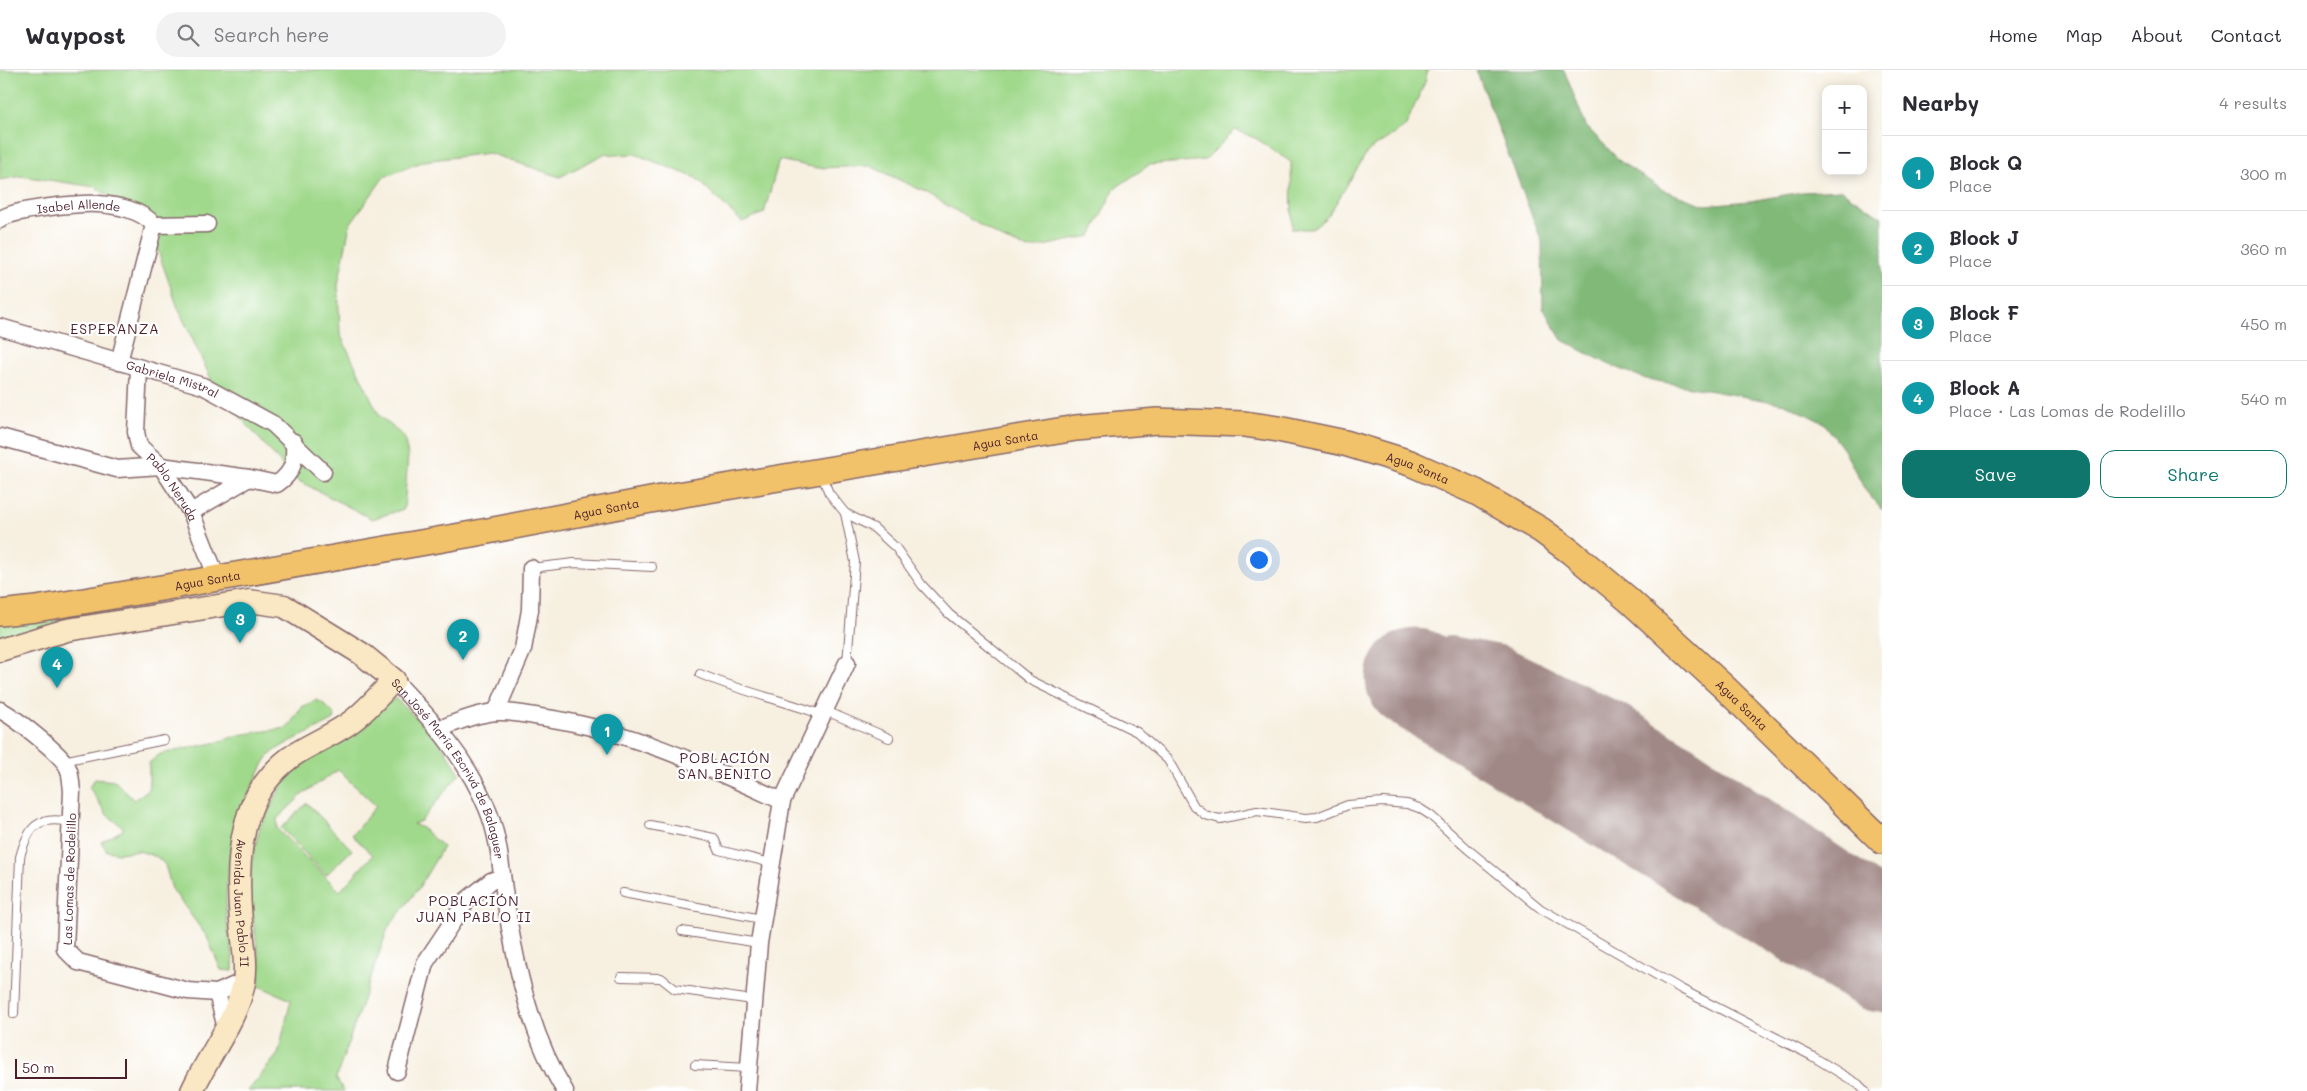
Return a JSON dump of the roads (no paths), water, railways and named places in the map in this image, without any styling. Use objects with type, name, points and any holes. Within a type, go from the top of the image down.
[{"type":"main road","name":"Agua Santa","points":[[0,613],[36,609],[217,578],[472,534],[681,494],[1057,431],[1115,423],[1158,421],[1202,421],[1278,429],[1345,443],[1386,455],[1442,476],[1476,492],[1540,530],[1622,593],[1725,688],[1882,840]]},
{"type":"street","name":"Isabel Allende","points":[[0,220],[2,217],[21,210],[96,204],[120,207],[148,218],[154,225]]},
{"type":"street","points":[[119,362],[154,225],[207,224]]},
{"type":"street","name":"Gabriela Mistral","points":[[0,327],[203,386],[273,424],[324,472]]},
{"type":"street","name":"Pablo Neruda","points":[[138,368],[136,432],[139,446],[161,466],[191,512],[217,578]]},
{"type":"street","points":[[0,437],[117,469],[161,466],[249,478],[277,484],[288,476],[294,456],[294,442]]},
{"type":"street","points":[[191,512],[249,478]]},
{"type":"street","points":[[496,712],[523,649],[530,610],[531,568]]},
{"type":"street","name":"San José María Escrivá de Balaguer","points":[[0,650],[67,630],[249,601],[284,606],[362,654],[394,680],[440,729],[466,768],[487,809],[497,842],[511,933],[525,993],[540,1041],[565,1091]]},
{"type":"street","points":[[747,1091],[759,943],[782,801],[847,663]]},
{"type":"street","name":"Avenida Juan Pablo II","points":[[192,1091],[204,1064],[239,1003],[246,959],[238,890],[239,864],[250,812],[261,788],[278,765],[298,750],[349,724],[394,680]]},
{"type":"street","name":"Las Lomas de Rodelillo","points":[[0,710],[10,714],[68,767],[72,791],[65,949],[78,962],[188,991],[217,993],[244,981]]},
{"type":"street","points":[[440,729],[474,717],[496,712],[519,713],[565,721],[631,738],[682,755],[782,801]]},
{"type":"street","points":[[397,1071],[425,963],[467,900],[491,881],[502,877]]},
{"type":"street","points":[[217,993],[226,1028]]},
{"type":"lane","points":[[820,472],[829,493],[845,513],[874,528],[896,548],[922,584],[949,614],[1030,680],[1136,732],[1168,760],[1194,806],[1205,815],[1220,819],[1257,811],[1306,818],[1317,817],[1348,805],[1383,802],[1407,804],[1420,808],[1541,909],[1680,989],[1812,1056],[1858,1084],[1865,1091]]},
{"type":"lane","points":[[845,513],[855,562],[847,663]]},
{"type":"lane","points":[[531,568],[574,563],[652,567]]},
{"type":"lane","points":[[700,674],[732,688],[824,713],[888,738]]},
{"type":"lane","points":[[62,761],[164,740]]},
{"type":"lane","points":[[14,1014],[20,857],[26,837],[38,824],[53,818],[71,822]]},
{"type":"lane","points":[[650,825],[714,838],[719,850],[771,863]]},
{"type":"lane","points":[[623,893],[762,919]]},
{"type":"lane","points":[[682,931],[759,943]]},
{"type":"lane","points":[[621,977],[661,978],[675,989],[753,1000]]},
{"type":"lane","points":[[695,1065],[748,1068]]},
{"type":"place","name":"Block F","points":[[240,643]]},
{"type":"place","name":"Block J","points":[[463,660]]},
{"type":"place","name":"Block A","points":[[57,688]]},
{"type":"place","name":"Block Q","points":[[607,755]]},
{"type":"district","name":"ESPERANZA","points":[[115,328]]},
{"type":"district","name":"POBLACIÓN SAN BENITO","points":[[725,766]]},
{"type":"district","name":"POBLACIÓN JUAN PABLO II","points":[[474,908]]}]
